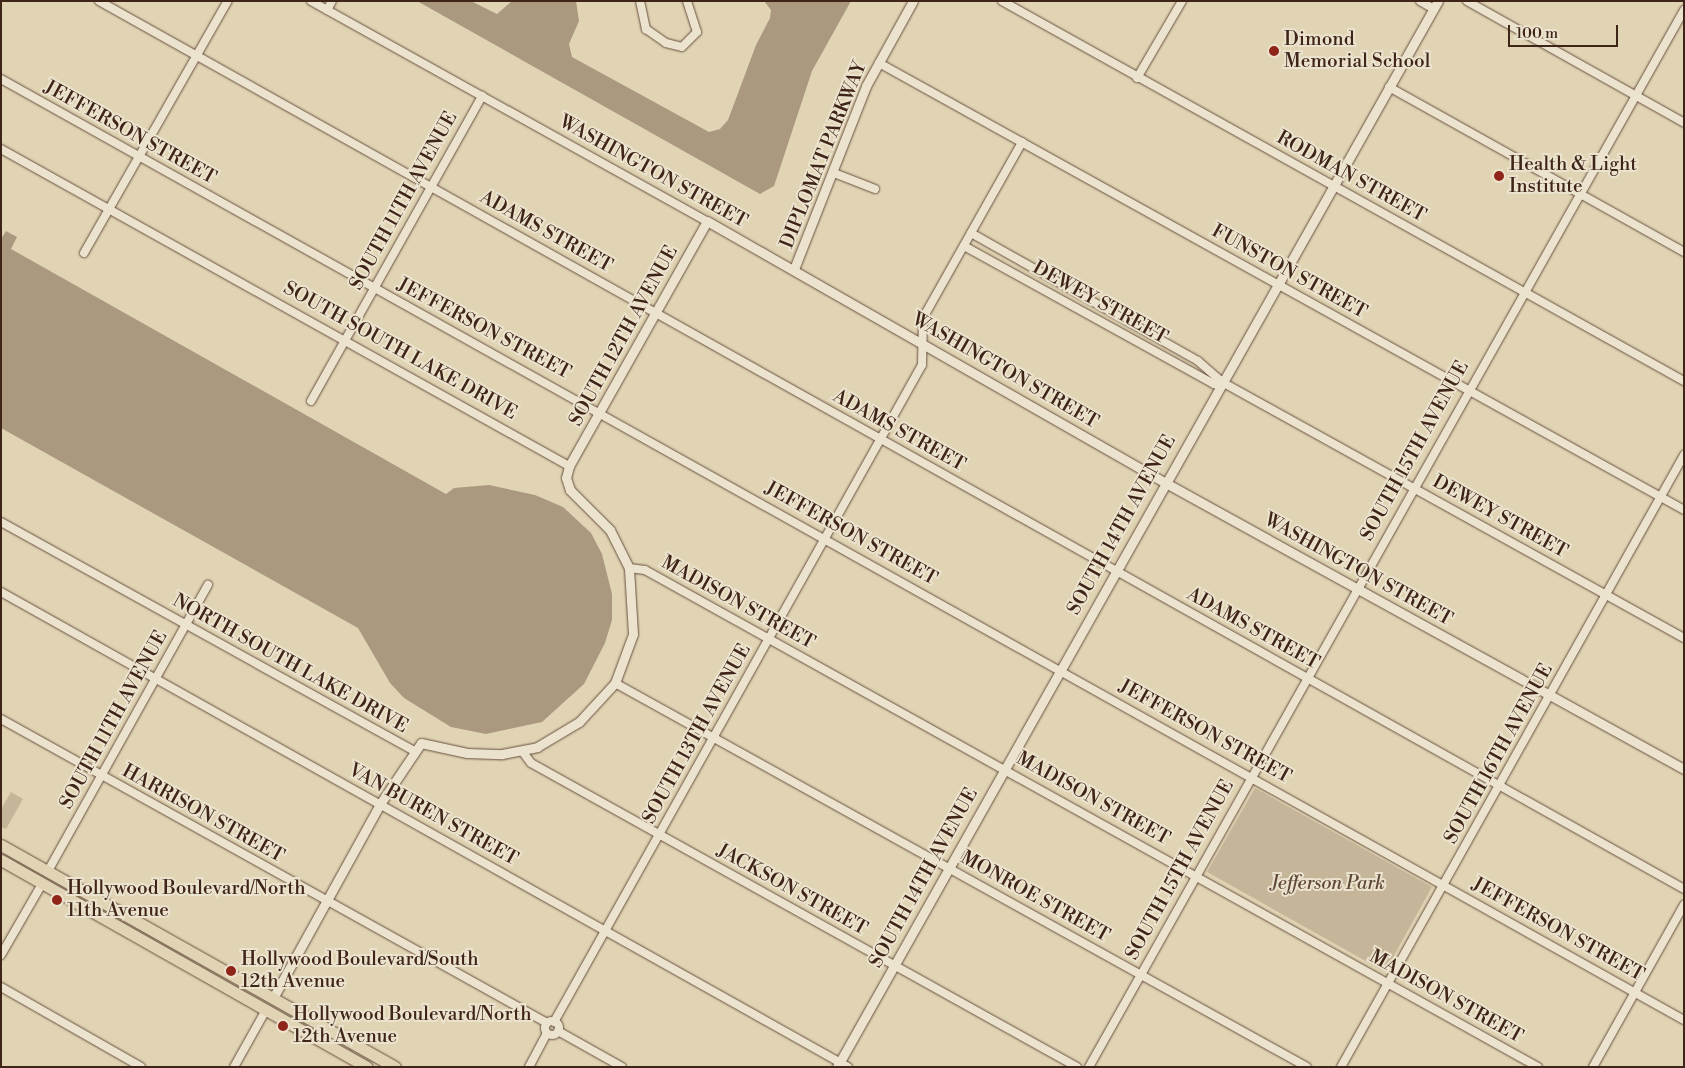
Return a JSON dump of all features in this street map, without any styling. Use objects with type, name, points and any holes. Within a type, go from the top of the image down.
[{"type":"main road","points":[[1,845],[395,1067]]},
{"type":"main road","points":[[1,860],[367,1067]]},
{"type":"main road","points":[[16,868],[48,871]]},
{"type":"main road","points":[[42,884],[87,893]]},
{"type":"street","name":"ADAMS STREET","points":[[99,1],[1684,889]]},
{"type":"street","points":[[84,253],[228,1]]},
{"type":"street","points":[[327,10],[332,1]]},
{"type":"street","points":[[640,1],[646,29],[666,43],[682,47],[696,32],[687,1]]},
{"type":"street","name":"DIPLOMAT PARKWAY","points":[[794,269],[834,173],[855,110],[913,1]]},
{"type":"street","name":"RODMAN STREET","points":[[1002,1],[1684,382]]},
{"type":"street","points":[[1137,78],[1182,1]]},
{"type":"street","points":[[1420,1],[1436,5]]},
{"type":"street","points":[[1467,1],[1684,122]]},
{"type":"street","name":"WASHINGTON STREET","points":[[317,3],[922,341],[1164,482],[1684,769]]},
{"type":"street","name":"SOUTH 14TH AVENUE","points":[[842,1065],[948,866],[1114,570],[1436,5]]},
{"type":"street","name":"SOUTH 15TH AVENUE","points":[[1089,1067],[1467,390],[1684,10]]},
{"type":"street","name":"FUNSTON STREET","points":[[879,62],[1684,510]]},
{"type":"street","name":"JEFFERSON STREET","points":[[1,79],[374,288],[601,411],[1684,1020]]},
{"type":"street","points":[[1389,87],[1684,252]]},
{"type":"street","name":"SOUTH 11TH AVENUE","points":[[311,401],[482,96]]},
{"type":"street","name":"SOUTH 13TH AVENUE","points":[[551,1023],[606,930],[922,365],[922,318],[1022,142]]},
{"type":"street","name":"SOUTH SOUTH LAKE DRIVE","points":[[1,149],[108,210],[346,338],[569,466]]},
{"type":"street","points":[[834,173],[875,189]]},
{"type":"street","name":"SOUTH 12TH AVENUE","points":[[569,466],[707,221]]},
{"type":"street","name":"DEWEY STREET","points":[[971,233],[1198,362],[1222,382],[1684,638]]},
{"type":"street","name":"DEWEY STREET","points":[[964,246],[1214,384],[1222,382]]},
{"type":"street","name":"SOUTH 16TH AVENUE","points":[[1341,1067],[1500,787],[1684,455]]},
{"type":"street","points":[[569,466],[566,478],[570,490],[610,530],[629,568],[633,634],[615,683]]},
{"type":"street","name":"NORTH SOUTH LAKE DRIVE","points":[[1,522],[413,750],[420,743],[467,753],[522,751],[564,734],[615,683]]},
{"type":"street","name":"MADISON STREET","points":[[629,568],[645,570],[1004,768],[1538,1067]]},
{"type":"street","name":"SOUTH 11TH AVENUE","points":[[48,871],[208,585]]},
{"type":"street","name":"VAN BUREN STREET","points":[[1,592],[606,930],[842,1065]]},
{"type":"street","name":"MONROE STREET","points":[[615,683],[948,866],[1307,1067]]},
{"type":"street","name":"HARRISON STREET","points":[[1,719],[326,901],[551,1023]]},
{"type":"street","points":[[273,998],[380,804],[413,750]]},
{"type":"street","name":"JACKSON STREET","points":[[522,751],[531,763],[1077,1067]]},
{"type":"street","points":[[1,955],[42,884]]},
{"type":"street","points":[[1593,1067],[1684,905]]},
{"type":"street","points":[[1,987],[142,1067]]},
{"type":"street","points":[[234,1067],[266,1010]]},
{"type":"street","points":[[529,1067],[551,1023],[558,1030],[622,1067]]},
{"type":"street","points":[[547,1033],[553,1035],[558,1030]]},
{"type":"green space","name":"Jefferson Park","points":[[1255,788],[1432,887],[1385,972],[1207,872]]},
{"type":"green space","points":[[11,792],[23,799],[6,829],[1,827],[1,809]]},
{"type":"shaded area","points":[[417,1],[471,1],[497,14],[512,1],[576,1],[579,21],[569,44],[572,57],[709,132],[720,129],[728,120],[756,45],[770,18],[771,10],[764,1],[851,1],[812,71],[774,186],[760,194]]},
{"type":"shaded area","points":[[6,231],[17,237],[11,249],[446,494],[454,488],[489,485],[535,495],[563,507],[591,533],[602,554],[612,594],[612,620],[605,643],[584,684],[542,722],[486,734],[451,727],[404,698],[390,683],[358,628],[1,428],[1,239]]},
{"type":"place","name":"Dimond Memorial School","points":[[1274,51]]},
{"type":"place","name":"Health & Light Institute","points":[[1499,176]]},
{"type":"place","name":"Hollywood Boulevard/North 11th Avenue","points":[[57,900]]},
{"type":"place","name":"Hollywood Boulevard/South 12th Avenue","points":[[231,971]]},
{"type":"place","name":"Hollywood Boulevard/North 12th Avenue","points":[[283,1026]]}]
